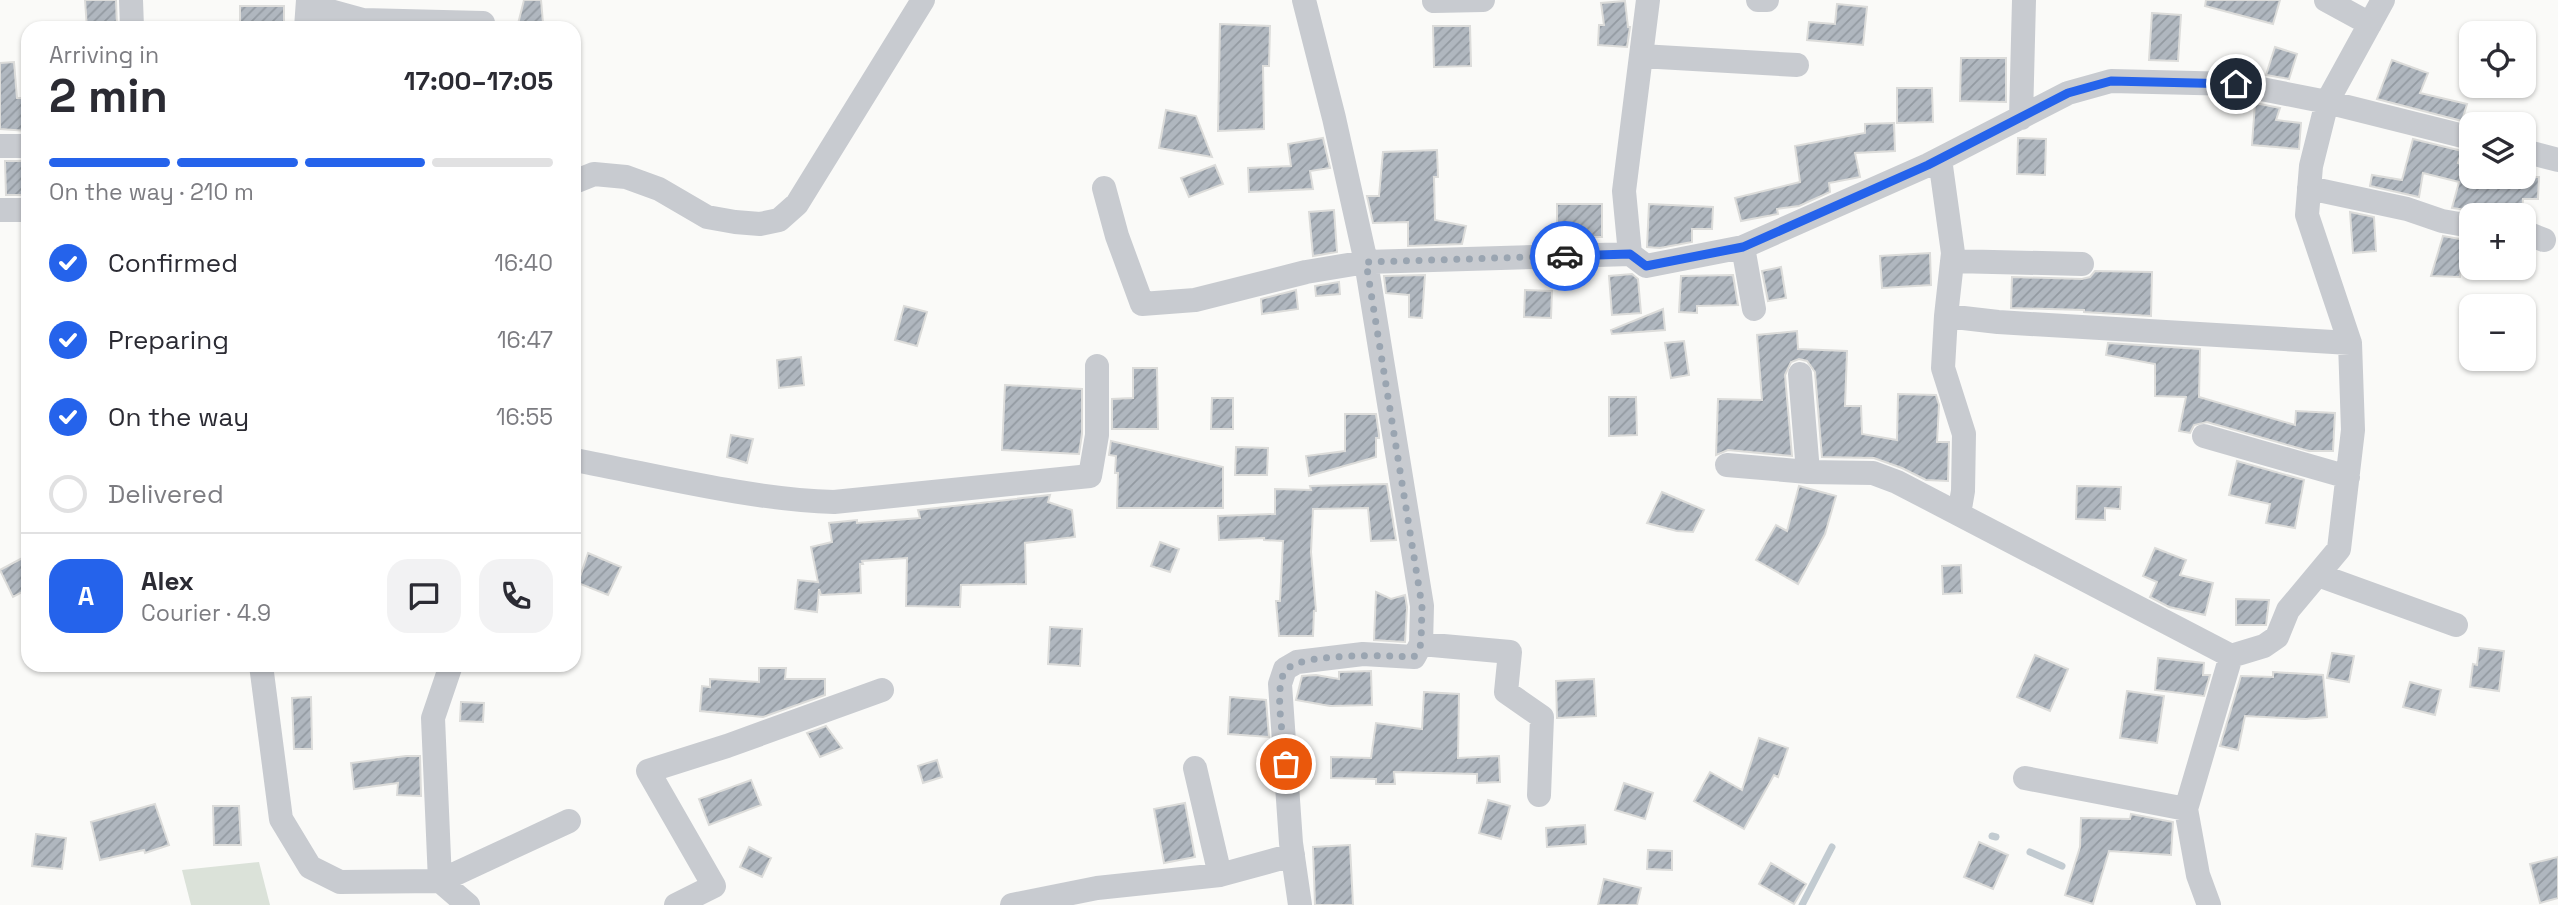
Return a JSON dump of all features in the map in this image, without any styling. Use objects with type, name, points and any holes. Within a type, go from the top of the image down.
[{"type":"street","points":[[131,0],[132,21]]},
{"type":"street","points":[[581,179],[594,174],[626,177],[659,189],[707,217],[760,224],[779,220],[797,204],[923,0]]},
{"type":"street","points":[[1300,905],[1293,855],[1280,684],[1285,669],[1297,662],[1363,654],[1414,657],[1421,644],[1422,606],[1366,262],[1304,0]]},
{"type":"street","points":[[1434,1],[1483,0]]},
{"type":"street","points":[[1630,254],[1624,191],[1648,0]]},
{"type":"street","points":[[1758,0],[1768,0]]},
{"type":"street","points":[[2021,118],[2024,0]]},
{"type":"street","points":[[2326,0],[2370,24]]},
{"type":"street","points":[[1727,465],[1808,472],[1873,473],[1897,482],[2231,656],[2264,646],[2277,637],[2288,610],[2339,549],[2353,430],[2350,343],[2307,215],[2309,188],[2311,166],[2327,102],[2383,0]]},
{"type":"street","points":[[307,11],[363,20],[403,21]]},
{"type":"street","points":[[1641,56],[1797,65]]},
{"type":"street","points":[[1104,188],[1117,236],[1143,304],[1195,300],[1306,272],[1366,262],[1630,254],[1646,266],[1743,247],[1940,159],[2068,93],[2111,81],[2236,84],[2327,102],[2459,135]]},
{"type":"street","points":[[0,146],[21,146]]},
{"type":"street","points":[[2536,154],[2558,160]]},
{"type":"street","points":[[1940,159],[1952,261],[1943,368],[1964,434],[1964,491],[1959,514]]},
{"type":"street","points":[[2309,188],[2407,209],[2459,224]]},
{"type":"street","points":[[0,210],[21,210]]},
{"type":"street","points":[[1743,247],[1754,309]]},
{"type":"street","points":[[1952,261],[2082,264]]},
{"type":"street","points":[[1946,316],[1998,322],[2350,343]]},
{"type":"street","points":[[581,461],[758,495],[834,502],[1090,476],[1097,435],[1097,366]]},
{"type":"street","points":[[1800,374],[1808,472]]},
{"type":"street","points":[[2204,436],[2348,477]]},
{"type":"street","points":[[2318,575],[2456,625]]},
{"type":"street","points":[[1421,644],[1510,652],[1506,692],[1542,717],[1539,795]]},
{"type":"street","points":[[2209,905],[2198,875],[2186,809],[2231,656]]},
{"type":"street","points":[[449,672],[433,719],[440,881],[468,905]]},
{"type":"street","points":[[263,676],[281,819],[310,867],[340,882],[370,894],[440,881],[569,821]]},
{"type":"street","points":[[676,905],[714,886],[648,771],[727,746],[882,690]]},
{"type":"street","points":[[1195,768],[1220,875]]},
{"type":"street","points":[[2025,778],[2186,809]]},
{"type":"street","points":[[1012,905],[1097,888],[1220,875],[1293,855]]},
{"type":"shaded area","points":[[259,862],[270,905],[191,905],[182,870]]},
{"type":"building","points":[[85,0],[116,0],[117,21],[86,21]]},
{"type":"building","points":[[524,0],[541,0],[543,21],[519,21]]},
{"type":"building","points":[[2206,0],[2280,0],[2273,24],[2205,6]]},
{"type":"building","points":[[1625,1],[1630,27],[1627,47],[1598,45],[1599,25],[1604,25],[1601,3]]},
{"type":"building","points":[[1837,4],[1867,7],[1863,45],[1807,40],[1809,22],[1835,24]]},
{"type":"building","points":[[240,6],[284,6],[284,21],[240,21]]},
{"type":"building","points":[[2152,13],[2181,15],[2178,61],[2149,60]]},
{"type":"building","points":[[1220,24],[1270,26],[1269,66],[1263,66],[1264,129],[1218,131]]},
{"type":"building","points":[[1433,26],[1470,26],[1471,66],[1434,67]]},
{"type":"building","points":[[2275,47],[2297,54],[2289,79],[2266,75]]},
{"type":"building","points":[[1961,58],[2006,58],[2006,102],[1960,101]]},
{"type":"building","points":[[2392,60],[2428,73],[2420,93],[2467,104],[2465,112],[2459,112],[2459,120],[2377,99]]},
{"type":"building","points":[[14,62],[17,98],[21,98],[21,131],[0,129],[0,63]]},
{"type":"building","points":[[1897,88],[1932,88],[1933,122],[1897,123]]},
{"type":"building","points":[[2255,103],[2280,108],[2276,120],[2301,123],[2299,149],[2252,145]]},
{"type":"building","points":[[1166,110],[1196,116],[1212,157],[1159,148]]},
{"type":"building","points":[[1894,123],[1895,151],[1855,153],[1860,177],[1829,183],[1830,192],[1799,206],[1777,209],[1778,214],[1741,221],[1735,198],[1800,182],[1795,146],[1865,133],[1865,124]]},
{"type":"building","points":[[1323,138],[1330,168],[1310,171],[1313,189],[1249,192],[1248,168],[1291,166],[1288,144]]},
{"type":"building","points":[[2018,138],[2046,139],[2045,175],[2017,174]]},
{"type":"building","points":[[2413,139],[2459,150],[2459,182],[2423,173],[2419,197],[2370,186],[2372,175],[2402,180]]},
{"type":"building","points":[[1437,150],[1438,177],[1434,177],[1435,220],[1466,226],[1462,244],[1408,246],[1408,222],[1373,223],[1367,196],[1379,196],[1383,152]]},
{"type":"building","points":[[5,161],[21,161],[21,195],[6,195]]},
{"type":"building","points":[[1215,165],[1223,184],[1189,197],[1181,178]]},
{"type":"building","points":[[2536,177],[2539,177],[2538,199],[2523,199],[2523,203],[2459,203],[2459,209],[2452,208],[2459,182],[2459,189],[2536,189]]},
{"type":"building","points":[[1557,204],[1602,204],[1602,237],[1557,237]]},
{"type":"building","points":[[1649,204],[1713,207],[1712,229],[1692,229],[1692,242],[1660,248],[1647,247]]},
{"type":"building","points":[[1334,210],[1337,252],[1313,256],[1309,212]]},
{"type":"building","points":[[2350,212],[2374,217],[2376,251],[2353,253]]},
{"type":"building","points":[[2443,236],[2459,239],[2459,277],[2431,276]]},
{"type":"building","points":[[1930,253],[1931,285],[1882,288],[1880,256]]},
{"type":"building","points":[[1781,267],[1786,298],[1768,301],[1762,271]]},
{"type":"building","points":[[2095,271],[2152,272],[2151,316],[2084,310],[2011,308],[2012,277],[2082,279],[2090,277]]},
{"type":"building","points":[[1632,274],[1638,279],[1641,313],[1612,315],[1609,276]]},
{"type":"building","points":[[1425,275],[1422,318],[1409,317],[1409,295],[1386,293],[1384,276]]},
{"type":"building","points":[[1733,275],[1738,305],[1697,306],[1697,313],[1679,312],[1681,276]]},
{"type":"building","points":[[1339,282],[1340,294],[1316,296],[1315,286]]},
{"type":"building","points":[[1296,290],[1298,309],[1262,314],[1261,299]]},
{"type":"building","points":[[1525,290],[1552,291],[1551,318],[1524,317]]},
{"type":"building","points":[[904,306],[927,312],[917,346],[895,340]]},
{"type":"building","points":[[1663,309],[1665,330],[1612,334],[1611,330]]},
{"type":"building","points":[[1797,331],[1798,349],[1847,351],[1845,406],[1861,406],[1862,434],[1897,440],[1898,394],[1936,395],[1939,405],[1937,442],[1949,442],[1948,481],[1926,480],[1874,458],[1822,457],[1815,372],[1807,361],[1799,359],[1791,362],[1785,375],[1792,456],[1728,450],[1716,455],[1718,399],[1762,400],[1757,335]]},
{"type":"building","points":[[1684,341],[1689,375],[1671,378],[1665,343]]},
{"type":"building","points":[[2108,343],[2200,349],[2199,397],[2295,425],[2296,411],[2335,413],[2333,451],[2309,451],[2207,422],[2194,425],[2190,433],[2179,431],[2186,397],[2155,396],[2155,364],[2106,355]]},
{"type":"building","points":[[801,357],[804,385],[779,388],[777,360]]},
{"type":"building","points":[[1133,368],[1157,368],[1158,429],[1112,429],[1112,399],[1133,398]]},
{"type":"building","points":[[1005,385],[1082,389],[1079,454],[1002,450]]},
{"type":"building","points":[[1609,397],[1636,397],[1637,435],[1609,436]]},
{"type":"building","points":[[1212,398],[1233,398],[1233,429],[1211,429]]},
{"type":"building","points":[[1345,414],[1376,414],[1379,438],[1376,438],[1376,457],[1309,476],[1306,456],[1345,451]]},
{"type":"building","points":[[731,435],[753,439],[747,463],[727,457]]},
{"type":"building","points":[[1111,441],[1223,467],[1223,508],[1117,508],[1118,473],[1115,473],[1116,456],[1109,455]]},
{"type":"building","points":[[1236,447],[1268,448],[1267,475],[1235,475]]},
{"type":"building","points":[[2237,461],[2304,480],[2295,528],[2266,523],[2270,504],[2229,495]]},
{"type":"building","points":[[1387,484],[1396,540],[1371,541],[1368,508],[1313,509],[1311,552],[1316,611],[1313,636],[1279,636],[1276,601],[1280,601],[1283,541],[1264,538],[1219,540],[1218,516],[1275,514],[1275,489],[1311,490],[1310,486]]},
{"type":"building","points":[[1799,486],[1836,496],[1825,534],[1798,584],[1756,560],[1776,525],[1787,531]]},
{"type":"building","points":[[2077,486],[2121,487],[2120,509],[2105,508],[2105,520],[2076,519]]},
{"type":"building","points":[[1662,492],[1704,510],[1693,532],[1647,523]]},
{"type":"building","points":[[1050,495],[1048,502],[1072,510],[1075,537],[1025,543],[1026,584],[961,585],[960,607],[906,606],[907,558],[862,561],[861,593],[821,595],[819,589],[817,612],[795,609],[798,580],[818,582],[811,547],[832,542],[829,523],[920,518],[918,510]]},
{"type":"building","points":[[1160,542],[1179,549],[1170,572],[1151,566]]},
{"type":"building","points":[[2155,548],[2186,560],[2180,575],[2213,583],[2205,615],[2169,607],[2150,597],[2157,582],[2143,576]]},
{"type":"building","points":[[588,553],[621,567],[608,595],[581,584],[581,574]]},
{"type":"building","points":[[21,559],[21,593],[13,597],[0,570]]},
{"type":"building","points":[[1961,565],[1962,593],[1943,594],[1942,566]]},
{"type":"building","points":[[1376,592],[1391,599],[1405,595],[1405,642],[1374,640]]},
{"type":"building","points":[[2236,599],[2269,600],[2266,625],[2236,625]]},
{"type":"building","points":[[1050,627],[1082,629],[1080,666],[1048,664]]},
{"type":"building","points":[[2479,648],[2504,651],[2499,691],[2470,687],[2473,664],[2477,665]]},
{"type":"building","points":[[2332,653],[2354,656],[2349,682],[2327,678]]},
{"type":"building","points":[[2035,655],[2068,669],[2050,711],[2017,697]]},
{"type":"building","points":[[2158,658],[2204,663],[2203,675],[2210,675],[2204,696],[2155,690]]},
{"type":"building","points":[[759,668],[786,668],[785,679],[825,679],[825,695],[763,717],[700,711],[702,686],[710,687],[710,679],[759,682]]},
{"type":"building","points":[[1371,671],[1372,705],[1330,706],[1296,700],[1302,676],[1316,675],[1339,679],[1339,672]]},
{"type":"building","points":[[2273,672],[2323,675],[2327,717],[2305,719],[2245,716],[2238,750],[2220,746],[2241,676],[2273,677]]},
{"type":"building","points":[[1594,679],[1596,716],[1557,718],[1556,681]]},
{"type":"building","points":[[2410,682],[2441,690],[2435,715],[2403,707]]},
{"type":"building","points":[[2127,691],[2164,696],[2157,743],[2120,738]]},
{"type":"building","points":[[1424,692],[1459,694],[1458,758],[1499,756],[1500,782],[1477,783],[1477,774],[1394,772],[1395,784],[1376,784],[1376,779],[1331,778],[1331,757],[1371,758],[1376,723],[1422,729]]},
{"type":"building","points":[[311,697],[312,749],[294,749],[292,698]]},
{"type":"building","points":[[1230,697],[1266,700],[1269,737],[1228,734]]},
{"type":"building","points":[[461,702],[484,703],[483,722],[460,721]]},
{"type":"building","points":[[826,726],[842,748],[820,757],[807,733]]},
{"type":"building","points":[[1759,738],[1788,748],[1778,777],[1774,775],[1744,829],[1694,801],[1710,772],[1742,790]]},
{"type":"building","points":[[420,756],[421,796],[397,795],[398,783],[354,789],[351,763]]},
{"type":"building","points":[[937,760],[942,777],[923,783],[918,766]]},
{"type":"building","points":[[751,780],[761,805],[709,825],[699,799]]},
{"type":"building","points":[[1624,783],[1653,793],[1645,819],[1615,810]]},
{"type":"building","points":[[1488,800],[1510,806],[1501,839],[1479,833]]},
{"type":"building","points":[[1185,803],[1195,857],[1164,863],[1154,809]]},
{"type":"building","points":[[155,804],[169,845],[145,853],[144,850],[100,860],[91,822]]},
{"type":"building","points":[[213,806],[239,806],[241,845],[214,845]]},
{"type":"building","points":[[2131,814],[2173,822],[2171,855],[2109,851],[2093,904],[2065,895],[2080,847],[2081,818],[2130,819]]},
{"type":"building","points":[[1585,825],[1586,844],[1547,847],[1546,828]]},
{"type":"building","points":[[36,834],[66,838],[62,869],[32,866]]},
{"type":"building","points":[[1979,842],[2008,855],[1993,889],[1964,877]]},
{"type":"building","points":[[1350,845],[1353,905],[1315,905],[1313,847]]},
{"type":"building","points":[[749,847],[771,858],[762,877],[740,867]]},
{"type":"building","points":[[1648,850],[1672,851],[1672,870],[1647,869]]},
{"type":"building","points":[[2558,857],[2558,898],[2540,903],[2530,864]]},
{"type":"building","points":[[1771,863],[1806,884],[1794,904],[1759,884]]},
{"type":"building","points":[[1604,879],[1641,888],[1637,905],[1598,905]]},
{"type":"waterway","points":[[1992,836],[1996,837]]},
{"type":"waterway","points":[[1802,905],[1832,847]]},
{"type":"waterway","points":[[2030,852],[2062,866]]},
{"type":"way so far","points":[[1286,764],[1280,684],[1285,669],[1297,662],[1363,654],[1414,657],[1421,644],[1422,606],[1366,262],[1565,256]]},
{"type":"route","points":[[1565,256],[1630,254],[1646,266],[1743,247],[1928,165],[2068,93],[2111,81],[2236,84]]}]
